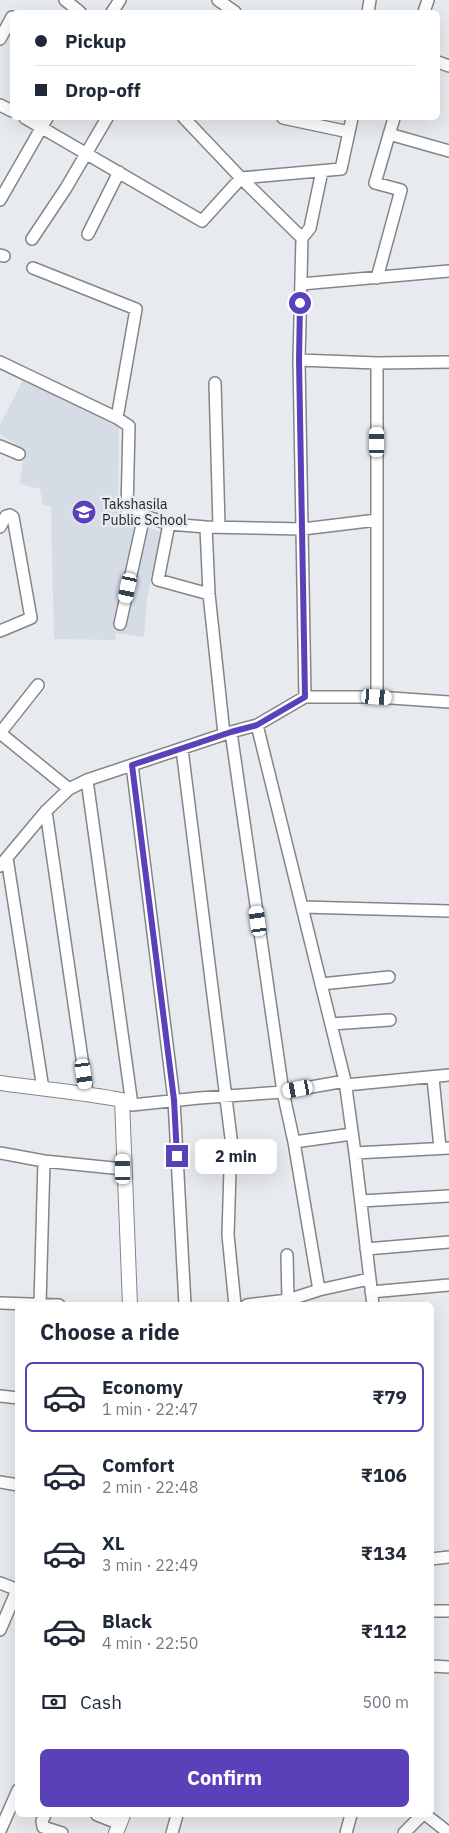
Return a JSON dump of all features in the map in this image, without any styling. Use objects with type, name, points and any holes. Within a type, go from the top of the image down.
[{"type":"street","points":[[65,0],[78,10]]},
{"type":"street","points":[[218,0],[232,10]]},
{"type":"street","points":[[0,39],[10,21]]},
{"type":"street","points":[[32,239],[66,188],[107,120]]},
{"type":"street","points":[[186,120],[302,238]]},
{"type":"street","points":[[292,120],[349,132]]},
{"type":"street","points":[[0,200],[44,122],[86,152],[202,221],[241,178],[341,169],[352,120]]},
{"type":"street","points":[[377,278],[401,190],[375,183],[393,120]]},
{"type":"street","points":[[389,134],[449,151]]},
{"type":"street","points":[[305,697],[299,360],[302,238],[310,228],[322,171]]},
{"type":"street","points":[[88,234],[119,172]]},
{"type":"street","points":[[33,268],[136,309],[117,418]]},
{"type":"street","points":[[301,284],[449,271]]},
{"type":"street","points":[[299,360],[377,363],[449,362]]},
{"type":"street","points":[[0,362],[117,418],[129,426],[128,510],[169,524],[206,527],[303,529],[377,520]]},
{"type":"street","points":[[377,363],[377,697]]},
{"type":"street","points":[[215,383],[219,526]]},
{"type":"street","points":[[0,446],[19,454]]},
{"type":"street","points":[[0,527],[6,516],[10,515],[12,517],[31,618],[0,631]]},
{"type":"street","points":[[120,624],[144,516]]},
{"type":"street","points":[[169,524],[158,580],[210,594]]},
{"type":"street","points":[[206,527],[210,594],[227,733],[283,1092],[294,1142],[319,1290]]},
{"type":"street","points":[[38,685],[0,733],[69,789]]},
{"type":"street","points":[[43,1089],[3,862],[46,811],[69,789],[87,780],[227,733],[257,725],[305,697],[377,697],[449,702]]},
{"type":"street","points":[[257,725],[345,1083],[373,1302]]},
{"type":"street","points":[[182,749],[231,1138],[228,1235],[235,1302]]},
{"type":"street","points":[[132,765],[174,1100],[185,1302]]},
{"type":"street","points":[[87,780],[127,1102],[123,1169],[130,1302]]},
{"type":"street","points":[[46,811],[87,1093]]},
{"type":"street","points":[[302,907],[449,911]]},
{"type":"street","points":[[321,984],[389,977]]},
{"type":"street","points":[[331,1024],[390,1020]]},
{"type":"street","points":[[0,1083],[87,1093],[127,1102],[283,1092],[345,1083],[433,1078],[449,1075]]},
{"type":"street","points":[[355,1153],[444,1148],[433,1078]]},
{"type":"street","points":[[294,1142],[352,1134]]},
{"type":"street","points":[[0,1153],[44,1161],[123,1169]]},
{"type":"street","points":[[40,1302],[44,1161]]},
{"type":"street","points":[[360,1201],[449,1196]]},
{"type":"street","points":[[366,1249],[449,1242]]},
{"type":"street","points":[[287,1255],[288,1300]]},
{"type":"street","points":[[272,1302],[288,1300],[319,1290],[369,1279]]},
{"type":"street","points":[[371,1292],[449,1285]]},
{"type":"street","points":[[0,1303],[15,1303]]},
{"type":"street","points":[[0,1396],[15,1398]]},
{"type":"street","points":[[0,1482],[15,1484]]},
{"type":"street","points":[[434,1559],[449,1557]]},
{"type":"street","points":[[0,1583],[15,1588]]},
{"type":"street","points":[[0,1630],[15,1594]]},
{"type":"street","points":[[434,1611],[449,1611]]},
{"type":"street","points":[[434,1666],[449,1667]]},
{"type":"street","points":[[0,1831],[15,1797]]},
{"type":"street","points":[[44,1817],[42,1822],[43,1827],[62,1833]]},
{"type":"street","points":[[107,1817],[121,1820]]},
{"type":"street","points":[[172,1833],[176,1817]]},
{"type":"street","points":[[346,1833],[350,1817]]},
{"type":"street","points":[[404,1833],[422,1817]]},
{"type":"street","points":[[427,1817],[449,1833]]},
{"type":"street","points":[[38,1833],[45,1833]]},
{"type":"shaded area","name":"Takshasila Public School","points":[[24,378],[119,427],[118,517],[161,532],[147,599],[144,637],[116,633],[115,640],[54,639],[51,507],[43,505],[40,489],[20,484],[24,450],[0,434],[0,425]]},
{"type":"place","name":"Takshasila Public School","points":[[84,512]]},
{"type":"route","points":[[177,1156],[174,1100],[132,765],[257,725],[305,697],[299,360],[300,303]]}]
